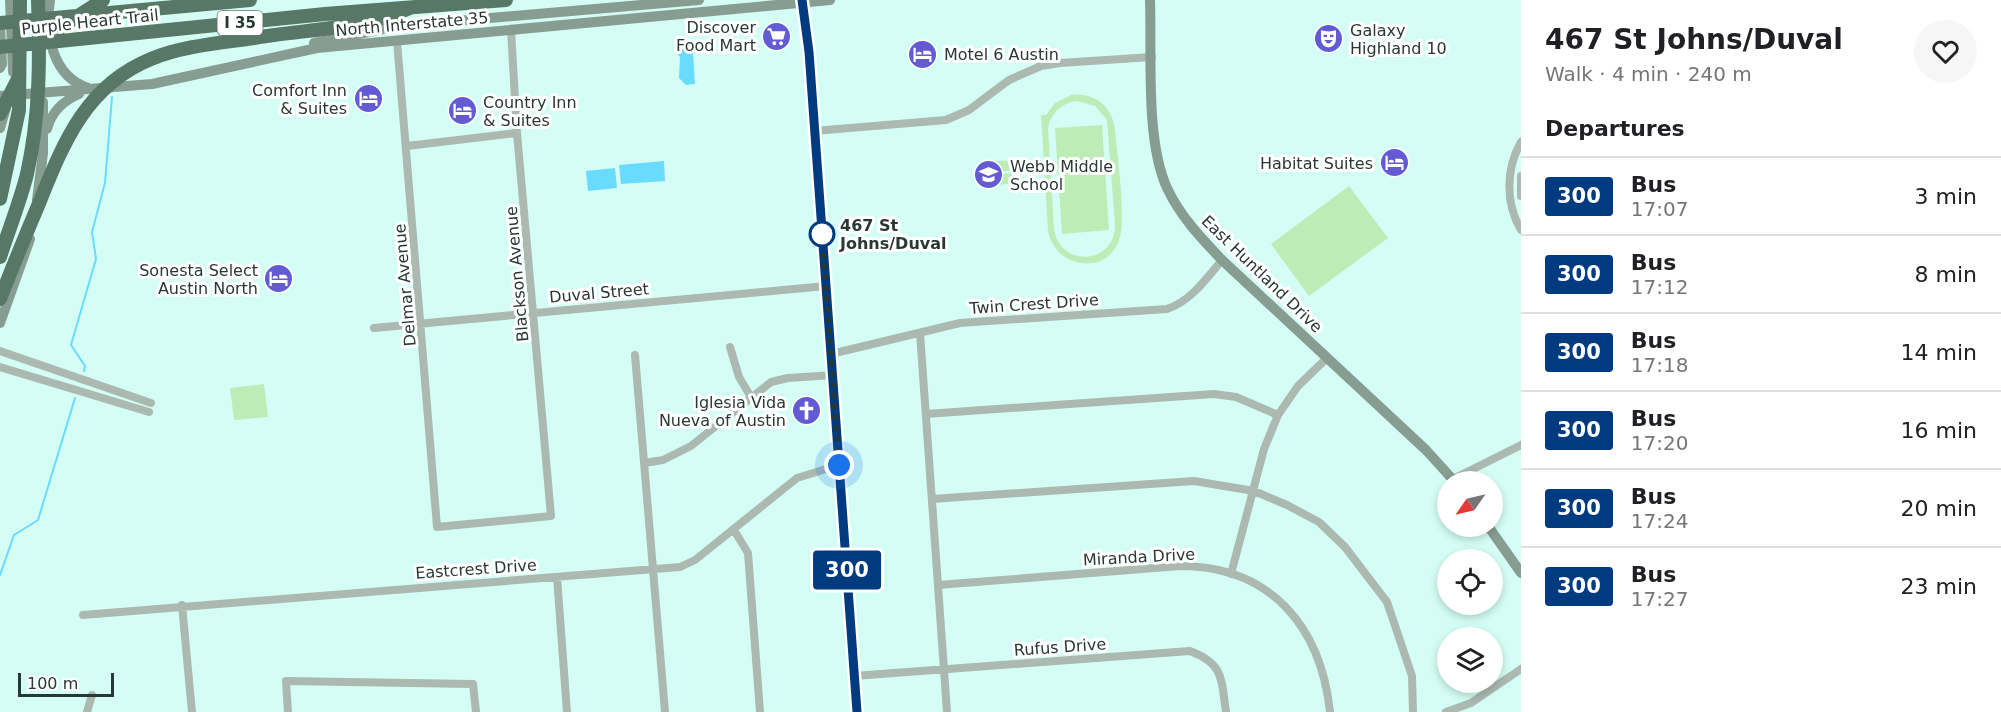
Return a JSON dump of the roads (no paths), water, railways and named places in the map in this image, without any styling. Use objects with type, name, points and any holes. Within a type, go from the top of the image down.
[{"type":"highway","points":[[0,199],[19,110],[20,0]]},
{"type":"highway","points":[[0,258],[21,196],[33,142],[40,69],[40,0]]},
{"type":"highway","points":[[0,114],[29,59],[52,32],[103,0]]},
{"type":"highway","name":"Purple Heart Trail","points":[[0,24],[250,0]]},
{"type":"highway","name":"Purple Heart Trail","points":[[4,47],[69,39],[506,0]]},
{"type":"highway","points":[[0,299],[58,156],[77,118],[95,96],[113,81],[149,60],[174,52],[254,38],[382,21],[410,8]]},
{"type":"main road","points":[[0,128],[5,96],[13,68],[10,0]]},
{"type":"main road","points":[[40,0],[43,153]]},
{"type":"main road","points":[[50,0],[49,13],[57,64],[68,79],[91,90]]},
{"type":"main road","points":[[294,51],[317,42],[398,26],[699,0]]},
{"type":"main road","name":"North Interstate 35","points":[[5,96],[91,90],[180,79],[294,51],[830,0]]},
{"type":"main road","name":"East Huntland Drive","points":[[1150,0],[1153,108],[1160,169],[1166,187],[1188,224],[1222,260],[1426,450],[1446,471]]},
{"type":"main road","points":[[802,2],[809,52],[857,712]]},
{"type":"main road","points":[[0,24],[0,68]]},
{"type":"main road","points":[[0,323],[30,239],[50,117],[67,100],[91,90]]},
{"type":"main road","points":[[0,258],[11,265],[12,286]]},
{"type":"main road","points":[[1495,537],[1521,573]]},
{"type":"street","name":"Blackson Avenue","points":[[438,527],[551,516],[535,312],[517,133],[511,30]]},
{"type":"street","name":"Delmar Avenue","points":[[397,41],[438,527]]},
{"type":"street","points":[[814,131],[946,120],[970,110],[1009,80],[1041,66],[1152,57]]},
{"type":"street","points":[[406,146],[517,133]]},
{"type":"street","points":[[1521,142],[1509,183],[1514,211],[1521,230]]},
{"type":"street","points":[[1521,176],[1521,196]]},
{"type":"street","name":"Twin Crest Drive","points":[[831,354],[960,323],[1167,309],[1183,302],[1195,292],[1222,260]]},
{"type":"street","name":"Duval Street","points":[[374,328],[826,286]]},
{"type":"street","points":[[920,333],[947,712]]},
{"type":"street","points":[[730,347],[739,377],[751,397]]},
{"type":"street","points":[[0,351],[151,403]]},
{"type":"street","points":[[634,355],[665,712]]},
{"type":"street","points":[[1231,574],[1264,449],[1278,415],[1298,386],[1327,358]]},
{"type":"street","points":[[0,367],[148,412]]},
{"type":"street","points":[[644,463],[663,460],[691,446],[764,386],[778,380],[833,375]]},
{"type":"street","points":[[926,414],[1214,394],[1236,397],[1278,415]]},
{"type":"street","points":[[1471,471],[1521,444]]},
{"type":"street","name":"Eastcrest Drive","points":[[83,615],[182,605],[653,570],[691,564],[797,478],[839,465]]},
{"type":"street","points":[[932,499],[1194,482],[1254,491],[1319,522],[1345,547],[1387,602],[1412,676],[1413,712]]},
{"type":"street","points":[[734,530],[748,553],[760,712]]},
{"type":"street","name":"Miranda Drive","points":[[938,585],[1180,566],[1197,566],[1231,574],[1271,594],[1300,624],[1320,659],[1328,686],[1330,712]]},
{"type":"street","points":[[557,576],[567,712]]},
{"type":"street","points":[[182,605],[192,712]]},
{"type":"street","name":"Rufus Drive","points":[[854,676],[1190,651],[1208,658],[1217,668],[1226,712]]},
{"type":"street","points":[[1446,712],[1473,702],[1521,669]]},
{"type":"street","points":[[288,712],[286,681],[473,684],[476,712]]},
{"type":"street","points":[[87,712],[92,695]]},
{"type":"water","points":[[695,48],[699,52],[693,53],[695,84],[686,85],[679,78],[680,57],[677,53],[682,49]]},
{"type":"water","points":[[664,161],[665,181],[621,184],[619,165]]},
{"type":"water","points":[[615,168],[617,188],[588,191],[586,171]]},
{"type":"waterway","points":[[84,371],[85,366],[71,345],[96,259],[92,232],[105,183],[112,97]]},
{"type":"waterway","points":[[0,575],[14,535],[38,520],[75,398]]},
{"type":"place","name":"Discover Food Mart","points":[[777,36]]},
{"type":"place","name":"Galaxy Highland 10","points":[[1329,39]]},
{"type":"place","name":"Motel 6 Austin","points":[[923,54]]},
{"type":"place","name":"Comfort Inn & Suites","points":[[368,99]]},
{"type":"place","name":"Country Inn & Suites","points":[[462,111]]},
{"type":"place","name":"Habitat Suites","points":[[1394,163]]},
{"type":"place","name":"Webb Middle School","points":[[989,175]]},
{"type":"place","name":"467 St Johns/Duval","points":[[822,234]]},
{"type":"place","name":"Sonesta Select Austin North","points":[[279,279]]},
{"type":"place","name":"Iglesia Vida Nueva of Austin","points":[[807,411]]}]
